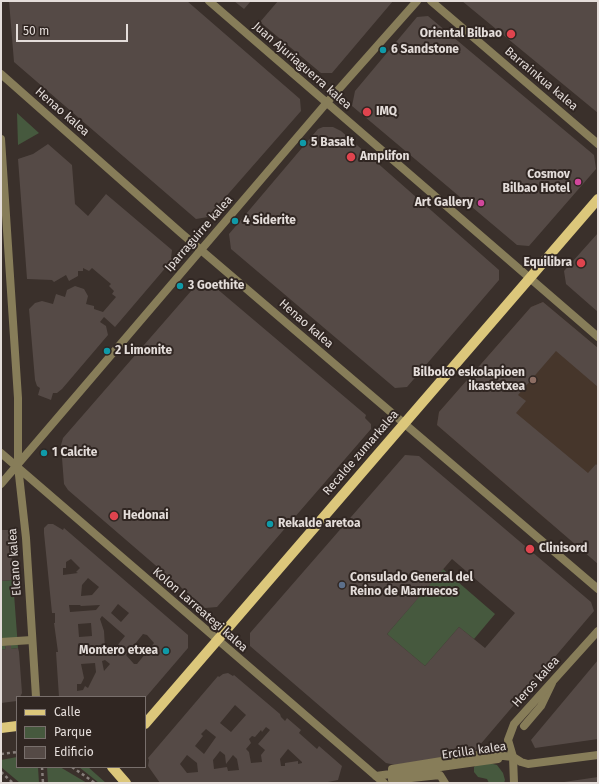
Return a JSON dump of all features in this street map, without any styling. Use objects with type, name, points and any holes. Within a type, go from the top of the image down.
[{"type":"main road","name":"Recalde zumarkalea","points":[[146,723],[598,199]]},
{"type":"main road","points":[[1,728],[16,726]]},
{"type":"main road","points":[[113,768],[126,783]]},
{"type":"street","name":"Juan Ajuriaguerra kalea","points":[[209,1],[598,337]]},
{"type":"street","name":"Iparraguirre kalea","points":[[1,484],[18,466],[327,103],[417,1]]},
{"type":"street","name":"Barrainkua kalea","points":[[431,1],[598,144]]},
{"type":"street","name":"Henao kalea","points":[[1,74],[201,250],[598,589]]},
{"type":"street","name":"Elcano kalea","points":[[1,139],[18,398],[18,466],[26,538],[36,696]]},
{"type":"street","name":"Kolon Larreategi kalea","points":[[1,453],[18,466],[72,515],[384,783]]},
{"type":"street","name":"Heros kalea","points":[[514,783],[513,756],[508,740],[514,724],[598,631]]},
{"type":"street","points":[[1,642],[32,640]]},
{"type":"street","points":[[524,726],[541,706],[552,683]]},
{"type":"street","name":"Ercilla kalea","points":[[376,776],[392,775],[513,756],[521,762],[528,764],[598,755]]},
{"type":"street","points":[[392,775],[392,780],[440,775],[445,783]]},
{"type":"path","points":[[1,754],[16,752]]},
{"type":"path","points":[[42,768],[43,783]]},
{"type":"path","points":[[73,768],[95,783]]},
{"type":"path","points":[[1,772],[13,783]]},
{"type":"shaded area","name":"Bilboko eskolapioen ikastetxea","points":[[543,302],[598,348],[598,466],[596,464],[549,522],[437,425],[439,412],[531,307]]},
{"type":"green space","points":[[17,113],[39,133],[18,145]]},
{"type":"green space","points":[[443,569],[495,614],[474,639],[459,627],[425,666],[387,634]]},
{"type":"green space","points":[[13,580],[18,648],[11,649],[11,645],[5,646],[6,649],[1,650],[1,581]]},
{"type":"green space","points":[[16,757],[16,768],[38,768],[39,783],[20,783],[1,767],[1,760]]},
{"type":"green space","points":[[479,763],[497,765],[503,773],[505,780],[504,783],[489,783],[487,779],[478,777],[474,772],[474,767]]},
{"type":"green space","points":[[47,768],[62,768],[87,783],[48,783]]},
{"type":"green space","points":[[80,768],[89,768],[106,783],[99,783]]},
{"type":"building","points":[[9,1],[187,1],[300,99],[301,111],[208,217],[196,219],[14,62]]},
{"type":"building","points":[[234,1],[251,1],[244,9]]},
{"type":"building","points":[[278,1],[393,1],[332,73],[321,73],[260,22]]},
{"type":"building","points":[[462,1],[598,1],[598,113]]},
{"type":"building","points":[[428,16],[594,155],[596,169],[529,246],[517,245],[352,106],[355,91],[417,17]]},
{"type":"building","points":[[323,127],[333,127],[341,131],[499,270],[499,280],[407,387],[395,388],[231,249],[229,234],[318,129]]},
{"type":"building","points":[[48,144],[72,165],[75,204],[88,216],[106,194],[172,250],[171,258],[173,259],[115,327],[104,317],[100,322],[106,326],[108,335],[62,389],[57,393],[53,393],[51,400],[38,395],[40,388],[37,386],[35,380],[29,309],[35,303],[42,301],[53,304],[56,294],[65,297],[67,290],[75,286],[84,289],[88,296],[86,304],[94,306],[94,309],[103,312],[116,297],[112,294],[114,291],[109,286],[111,284],[92,268],[89,271],[83,268],[83,271],[78,271],[78,276],[69,281],[66,275],[54,282],[52,280],[27,279],[18,159],[33,154]]},
{"type":"building","points":[[598,233],[598,312],[566,284],[564,271]]},
{"type":"building","points":[[209,282],[366,415],[365,418],[371,424],[371,429],[217,607],[205,608],[68,490],[64,484],[61,445],[63,438],[198,283]]},
{"type":"building","name":"Bilboko eskolapioen ikastetxea","points":[[543,302],[598,348],[598,387],[556,351],[518,395],[526,401],[516,413],[588,473],[596,464],[598,466],[598,564],[437,425],[439,412],[531,307]]},
{"type":"building","points":[[405,455],[419,456],[591,602],[594,611],[473,753],[395,765],[386,763],[250,646],[250,633]],"holes":[[[452,559],[515,613],[485,648],[459,627],[425,666],[387,634]]]},
{"type":"building","points":[[48,524],[53,524],[63,530],[64,528],[188,635],[188,648],[146,697],[59,696],[56,652],[58,652],[54,623],[55,613],[52,613],[44,528]],"holes":[[[71,559],[80,568],[76,572],[78,573],[63,575],[63,568],[66,568],[66,562]],[[88,578],[99,587],[92,595],[81,596],[82,585]],[[118,604],[129,613],[121,622],[111,613]],[[69,605],[100,605],[96,610],[70,612]],[[102,616],[125,636],[116,647],[105,648],[104,631],[100,619]],[[91,623],[92,636],[79,637],[78,624]],[[143,634],[147,635],[154,643],[137,664],[134,664],[126,655]],[[105,660],[110,664],[104,671],[102,661]],[[95,663],[96,672],[88,688],[85,686],[83,690],[77,691],[77,684],[81,684],[84,678],[81,664]]]},
{"type":"building","points":[[1,530],[10,530],[13,580],[1,581]]},
{"type":"building","points":[[11,645],[11,649],[18,648],[22,693],[20,696],[16,696],[16,701],[1,703],[1,650],[6,649],[5,646]]},
{"type":"building","points":[[598,660],[598,739],[535,748],[531,740]]},
{"type":"building","points":[[228,673],[233,676],[234,675],[280,714],[285,721],[287,718],[301,730],[299,733],[317,749],[319,746],[342,766],[338,780],[323,783],[160,783],[148,766],[148,758],[218,676],[219,677]],"holes":[[[235,705],[246,715],[231,732],[220,723]],[[266,727],[270,730],[258,744],[265,750],[261,755],[262,762],[251,763],[249,752],[246,749],[251,743],[249,739],[252,736],[255,737],[261,730],[262,732]],[[206,729],[216,737],[204,754],[195,746],[203,736],[201,734]],[[288,749],[302,763],[298,764],[298,761],[285,763],[285,766],[281,766],[280,759]],[[220,751],[225,755],[226,764],[233,755],[237,759],[239,770],[228,771],[227,767],[214,769],[213,760]],[[187,755],[197,763],[198,772],[187,773],[180,764]]]},
{"type":"building","points":[[598,777],[598,783],[564,783],[564,782]]},
{"type":"place","name":"Oriental Bilbao","points":[[511,34]]},
{"type":"place","name":"6 Sandstone","points":[[383,50]]},
{"type":"place","name":"IMQ","points":[[367,112]]},
{"type":"place","name":"5 Basalt","points":[[303,143]]},
{"type":"place","name":"Amplifon","points":[[351,157]]},
{"type":"place","name":"Cosmov Bilbao Hotel","points":[[578,182]]},
{"type":"place","name":"Art Gallery","points":[[481,203]]},
{"type":"place","name":"4 Siderite","points":[[235,221]]},
{"type":"place","name":"Equilibra","points":[[581,263]]},
{"type":"place","name":"3 Goethite","points":[[180,286]]},
{"type":"place","name":"2 Limonite","points":[[107,351]]},
{"type":"place","name":"Bilboko eskolapioen ikastetxea","points":[[533,380]]},
{"type":"place","name":"1 Calcite","points":[[44,453]]},
{"type":"place","name":"Hedonai","points":[[114,516]]},
{"type":"place","name":"Rekalde aretoa","points":[[270,524]]},
{"type":"place","name":"Clinisord","points":[[530,549]]},
{"type":"place","name":"Consulado General del Reino de Marruecos","points":[[342,585]]},
{"type":"place","name":"Montero etxea","points":[[166,651]]}]
